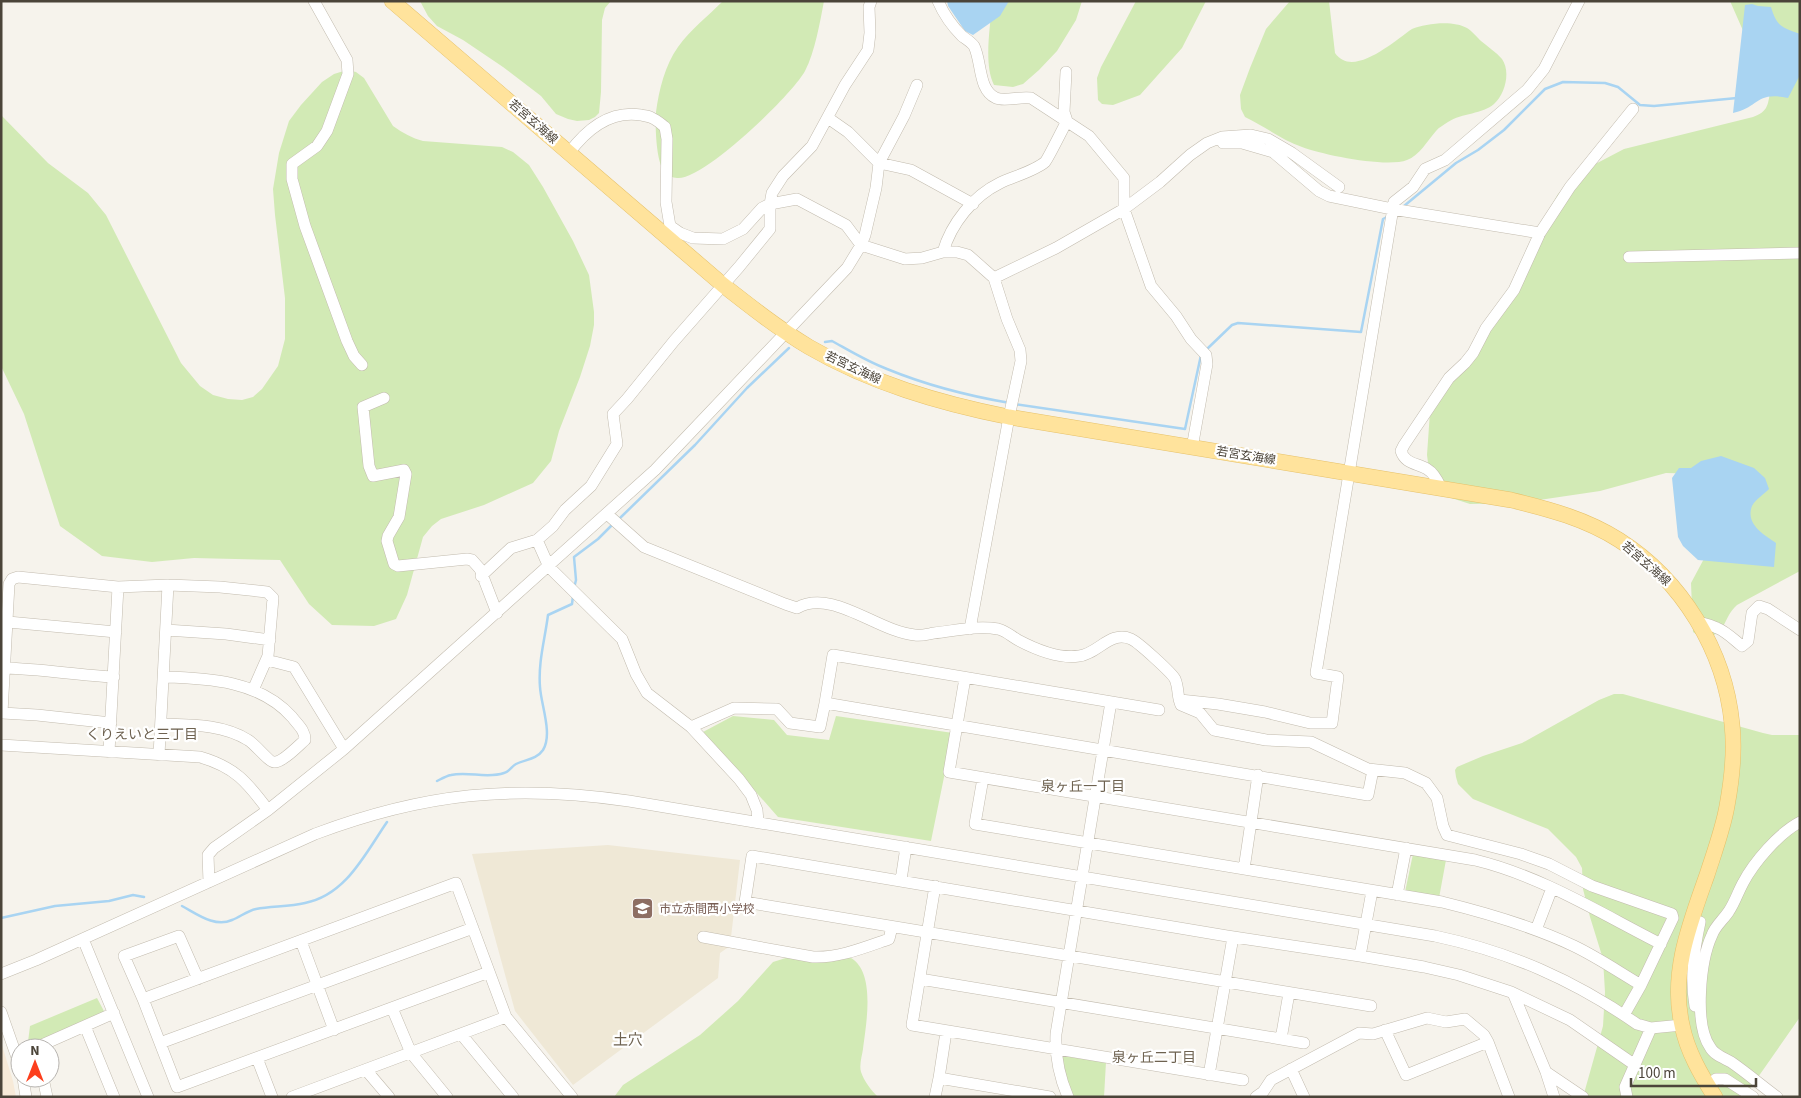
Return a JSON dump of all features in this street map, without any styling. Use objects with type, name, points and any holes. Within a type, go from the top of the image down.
[{"type":"main road","name":"若宮玄海線","points":[[392,1],[723,285],[809,347],[878,381],[961,408],[1009,418],[1510,500],[1551,510],[1597,528],[1626,545],[1654,568],[1676,591],[1697,621],[1716,660],[1728,698],[1732,725],[1733,769],[1727,808],[1714,855],[1691,919],[1680,966],[1679,988],[1682,1025],[1690,1050],[1711,1091]]},
{"type":"street","points":[[314,1],[347,60],[348,74],[328,132],[316,146],[292,164],[292,179],[305,226],[347,341],[354,356],[362,365]]},
{"type":"street","points":[[481,576],[511,548],[537,540],[591,486],[616,448],[617,438],[613,414],[628,399],[674,341],[770,229],[772,193],[783,176],[812,146],[845,85],[868,50],[870,33],[869,7],[871,1]]},
{"type":"street","points":[[938,1],[944,15],[962,36],[973,45],[988,92],[996,98],[1004,100],[1022,97],[1031,98],[1089,136],[1124,178],[1124,209],[1151,286],[1176,316],[1191,339],[1206,355],[1207,364],[1192,448]]},
{"type":"street","points":[[1179,700],[1265,712],[1310,723],[1332,723],[1338,677],[1316,673],[1394,202],[1413,187],[1425,169],[1445,160],[1527,90],[1544,69],[1579,1]]},
{"type":"street","points":[[943,252],[946,241],[965,210],[999,183],[1046,162],[1066,121],[1064,112],[1066,72]]},
{"type":"street","points":[[209,882],[208,855],[214,848],[268,810],[344,749],[607,514],[655,470],[847,268],[861,245],[876,188],[879,162],[904,116],[917,85]]},
{"type":"street","points":[[1441,488],[1436,477],[1428,469],[1406,460],[1401,451],[1449,378],[1465,364],[1486,328],[1514,290],[1540,232],[1570,187],[1633,109]]},
{"type":"street","points":[[569,153],[598,124],[617,115],[633,114],[651,117],[665,127],[668,138],[666,202],[670,226],[693,238],[723,239],[743,228],[762,208],[770,204],[797,199],[846,226],[861,245],[905,259],[922,258],[943,252],[957,252],[968,255],[994,278],[1021,355],[1021,361],[970,629]]},
{"type":"street","points":[[828,118],[848,132],[879,162],[911,170],[972,204]]},
{"type":"street","points":[[994,278],[1056,248],[1124,209],[1160,182],[1190,155],[1222,137],[1251,135],[1268,140],[1292,153],[1339,187]]},
{"type":"street","points":[[1207,144],[1242,144],[1273,152],[1328,196],[1392,209],[1540,232]]},
{"type":"street","points":[[1629,258],[1800,253]]},
{"type":"street","points":[[384,398],[363,407],[369,466],[372,476],[398,470],[404,470],[406,474],[400,517],[388,536],[394,564],[398,566],[472,560],[476,564],[497,613]]},
{"type":"street","points":[[607,514],[644,548],[797,608],[805,603],[833,604],[887,628],[915,635],[970,629],[1000,630],[1028,645],[1062,656],[1087,654],[1116,637],[1121,636],[1132,639],[1171,672],[1175,680],[1181,705],[1200,713],[1214,730],[1266,740],[1311,742],[1374,770],[1405,773],[1426,783],[1437,798],[1443,826],[1447,835],[1521,854],[1549,864],[1592,886],[1672,914],[1673,918],[1641,985],[1624,1015]]},
{"type":"street","points":[[537,540],[549,567],[622,639],[636,674],[647,693],[691,727],[739,779],[751,795],[757,810],[758,822]]},
{"type":"street","points":[[111,723],[2,713],[9,584],[12,579],[18,577],[118,586],[220,586],[266,592],[273,598],[270,640],[267,660],[253,690]]},
{"type":"street","points":[[159,755],[168,585]]},
{"type":"street","points":[[109,752],[118,586]]},
{"type":"street","points":[[1697,621],[1726,632],[1742,646],[1748,641],[1752,613],[1759,606],[1768,609],[1800,630]]},
{"type":"street","points":[[8,622],[116,632]]},
{"type":"street","points":[[166,630],[226,634],[270,640]]},
{"type":"street","points":[[691,727],[734,708],[777,709],[790,723],[820,727],[833,655],[1159,710]]},
{"type":"street","points":[[267,660],[294,667],[344,749]]},
{"type":"street","points":[[5,668],[114,677]]},
{"type":"street","points":[[161,724],[220,728],[247,740],[259,748],[270,761],[275,763],[281,761],[305,740],[305,733],[290,715],[253,690],[217,680],[164,677]]},
{"type":"street","points":[[965,678],[948,772],[1406,848],[1502,866],[1526,875],[1660,944]]},
{"type":"street","points":[[1068,1097],[1059,1076],[1055,1050],[1056,1034],[1112,702]]},
{"type":"street","points":[[825,703],[1368,795],[1374,770]]},
{"type":"street","points":[[1,745],[200,757],[227,767],[250,785],[268,810]]},
{"type":"street","points":[[1244,869],[1258,775]]},
{"type":"street","points":[[983,778],[975,824],[1442,902],[1536,930],[1575,947],[1641,985]]},
{"type":"street","points":[[1,974],[315,834],[344,823],[395,808],[444,798],[506,793],[572,794],[629,801],[758,822],[1442,937],[1479,946],[1556,976],[1588,993],[1637,1024],[1651,1028],[1682,1025]]},
{"type":"street","points":[[1702,1032],[1700,998],[1702,979],[1712,934],[1730,910],[1743,882],[1755,865],[1787,830],[1800,822]]},
{"type":"street","points":[[901,880],[906,847]]},
{"type":"street","points":[[1397,895],[1406,848]]},
{"type":"street","points":[[1372,1006],[745,902],[752,856],[1233,937],[1360,956],[1459,975],[1513,993],[1570,1020],[1635,1065]]},
{"type":"street","points":[[143,999],[456,883],[506,1017],[572,1097]]},
{"type":"street","points":[[935,886],[912,1025],[1243,1080]]},
{"type":"street","points":[[1536,930],[1552,888]]},
{"type":"street","points":[[1360,956],[1372,891]]},
{"type":"street","points":[[1691,919],[1700,922],[1695,943],[1692,971],[1695,1009],[1702,1032],[1710,1048],[1777,1097]]},
{"type":"street","points":[[703,937],[813,957],[827,957],[844,954],[888,939],[892,926]]},
{"type":"street","points":[[160,1043],[473,928]]},
{"type":"street","points":[[198,979],[179,936],[124,956],[177,1087],[489,972]]},
{"type":"street","points":[[1209,1075],[1233,937]]},
{"type":"street","points":[[83,939],[148,1097]]},
{"type":"street","points":[[301,941],[334,1030]]},
{"type":"street","points":[[920,979],[1304,1043]]},
{"type":"street","points":[[1281,1039],[1289,993]]},
{"type":"street","points":[[1513,993],[1546,1072],[1554,1097]]},
{"type":"street","points":[[392,1008],[411,1053],[447,1097]]},
{"type":"street","points":[[1,1012],[10,1038]]},
{"type":"street","points":[[57,1038],[114,1013]]},
{"type":"street","points":[[292,1097],[321,1092],[366,1070],[506,1017]]},
{"type":"street","points":[[1256,1097],[1263,1092],[1271,1080],[1359,1033],[1373,1034],[1427,1018],[1446,1022],[1465,1019],[1484,1035],[1509,1097]]},
{"type":"street","points":[[85,1026],[114,1097]]},
{"type":"street","points":[[1627,1097],[1625,1087],[1651,1028]]},
{"type":"street","points":[[1385,1030],[1406,1075],[1488,1042]]},
{"type":"street","points":[[935,1097],[946,1032]]},
{"type":"street","points":[[461,1034],[513,1097]]},
{"type":"street","points":[[257,1058],[272,1097]]},
{"type":"street","points":[[1291,1069],[1304,1097]]},
{"type":"street","points":[[366,1070],[389,1097]]},
{"type":"street","points":[[1546,1072],[1583,1097]]},
{"type":"street","points":[[938,1078],[1050,1097]]},
{"type":"street","points":[[1711,1091],[1716,1079],[1725,1079],[1753,1097]]},
{"type":"shaded area","points":[[608,845],[740,860],[730,946],[720,953],[718,978],[573,1085],[515,1011],[472,854]]},
{"type":"shaded area","points":[[1,1042],[10,1071],[10,1088],[14,1088],[16,1097],[1,1097]]},
{"type":"green space","points":[[420,1],[611,1],[605,8],[602,20],[599,113],[589,120],[577,121],[556,114],[541,96],[503,67],[463,40],[437,26],[428,16]]},
{"type":"green space","points":[[723,1],[824,1],[812,55],[797,83],[766,116],[725,152],[706,166],[689,175],[677,178],[668,175],[664,171],[659,159],[656,112],[661,87],[669,62],[678,47]]},
{"type":"green space","points":[[992,1],[1082,1],[1076,20],[1057,51],[1023,84],[1013,87],[994,85],[991,76],[988,44]]},
{"type":"green space","points":[[1136,1],[1206,1],[1182,48],[1140,95],[1113,105],[1102,104],[1098,100],[1097,78]]},
{"type":"green space","points":[[1290,1],[1329,1],[1335,53],[1343,60],[1352,62],[1374,55],[1412,29],[1418,27],[1448,23],[1467,28],[1502,59],[1506,70],[1504,89],[1498,100],[1489,107],[1454,119],[1440,127],[1419,151],[1407,160],[1371,162],[1355,160],[1324,154],[1295,144],[1245,117],[1241,109],[1240,95],[1266,29]]},
{"type":"green space","points":[[1730,1],[1800,1],[1800,571],[1737,605],[1716,634],[1702,638],[1693,632],[1691,583],[1706,555],[1704,474],[1666,473],[1600,491],[1519,503],[1470,504],[1442,495],[1431,485],[1427,455],[1430,412],[1500,317],[1538,229],[1558,194],[1582,171],[1624,149],[1753,117],[1764,111],[1770,92]]},
{"type":"green space","points":[[347,70],[356,72],[364,78],[393,126],[408,135],[423,141],[502,147],[513,152],[529,165],[573,241],[589,275],[594,312],[594,325],[590,346],[559,431],[551,461],[533,483],[484,505],[441,519],[432,526],[423,537],[407,595],[396,619],[374,626],[332,625],[309,604],[280,560],[194,558],[152,562],[102,556],[60,526],[24,414],[1,366],[1,115],[48,163],[88,193],[106,215],[181,363],[200,386],[213,395],[242,400],[253,397],[262,389],[278,366],[285,339],[285,298],[273,189],[279,153],[289,121],[322,82],[334,74]]},
{"type":"green space","points":[[1614,694],[1623,694],[1772,735],[1800,735],[1800,1017],[1749,1090],[1739,1097],[1583,1097],[1603,1026],[1605,992],[1603,959],[1583,889],[1582,868],[1576,857],[1548,829],[1473,799],[1458,784],[1455,770],[1457,767],[1522,743],[1599,700]]},
{"type":"green space","points":[[733,716],[774,720],[787,735],[829,740],[836,716],[953,733],[931,841],[778,817],[703,732]]},
{"type":"green space","points":[[1413,854],[1446,860],[1439,898],[1405,892]]},
{"type":"green space","points":[[825,951],[851,958],[859,965],[864,975],[867,987],[867,1013],[860,1069],[866,1082],[878,1097],[614,1097],[623,1085],[700,1035],[738,1001],[773,962],[805,952]]},
{"type":"green space","points":[[97,998],[105,1013],[48,1038],[28,1038],[30,1026]]},
{"type":"green space","points":[[1063,1056],[1106,1062],[1104,1097],[1073,1097],[1062,1067]]},
{"type":"water","points":[[947,1],[1009,1],[1000,16],[973,35],[965,31],[948,6]]},
{"type":"water","points":[[1752,4],[1771,7],[1781,25],[1800,34],[1800,75],[1788,98],[1777,96],[1763,98],[1748,108],[1733,113],[1745,5]]},
{"type":"water","points":[[1721,456],[1754,468],[1765,478],[1769,489],[1752,506],[1751,518],[1757,528],[1776,543],[1774,567],[1698,560],[1683,546],[1678,537],[1672,478],[1679,468],[1691,468],[1701,461]]},
{"type":"waterway","points":[[1404,206],[1456,163],[1478,150],[1504,130],[1545,89],[1563,82],[1605,83],[1618,87],[1640,105],[1654,106],[1737,98]]},
{"type":"waterway","points":[[1207,349],[1232,325],[1238,323],[1361,332],[1383,219],[1387,217]]},
{"type":"waterway","points":[[825,342],[832,341],[873,363],[932,385],[1010,403]]},
{"type":"waterway","points":[[619,519],[695,445],[747,388],[789,348]]},
{"type":"waterway","points":[[1015,404],[1185,429],[1201,355]]},
{"type":"waterway","points":[[574,588],[576,580],[574,557],[598,539],[613,524]]},
{"type":"waterway","points":[[437,781],[457,774],[498,775],[516,764],[537,756],[543,750],[546,743],[547,728],[540,687],[540,669],[548,615],[572,604],[573,596]]},
{"type":"waterway","points":[[182,906],[206,919],[226,922],[256,909],[299,904],[319,899],[332,891],[353,872],[387,822]]},
{"type":"waterway","points":[[1,918],[55,906],[109,901],[133,895],[144,897]]},
{"type":"place","name":"市立赤間西小学校","points":[[643,909]]},
{"type":"district","name":"くりえいと三丁目","points":[[142,735]]},
{"type":"district","name":"泉ヶ丘一丁目","points":[[1083,787]]},
{"type":"district","name":"土穴","points":[[628,1040]]},
{"type":"district","name":"泉ヶ丘二丁目","points":[[1154,1058]]}]
